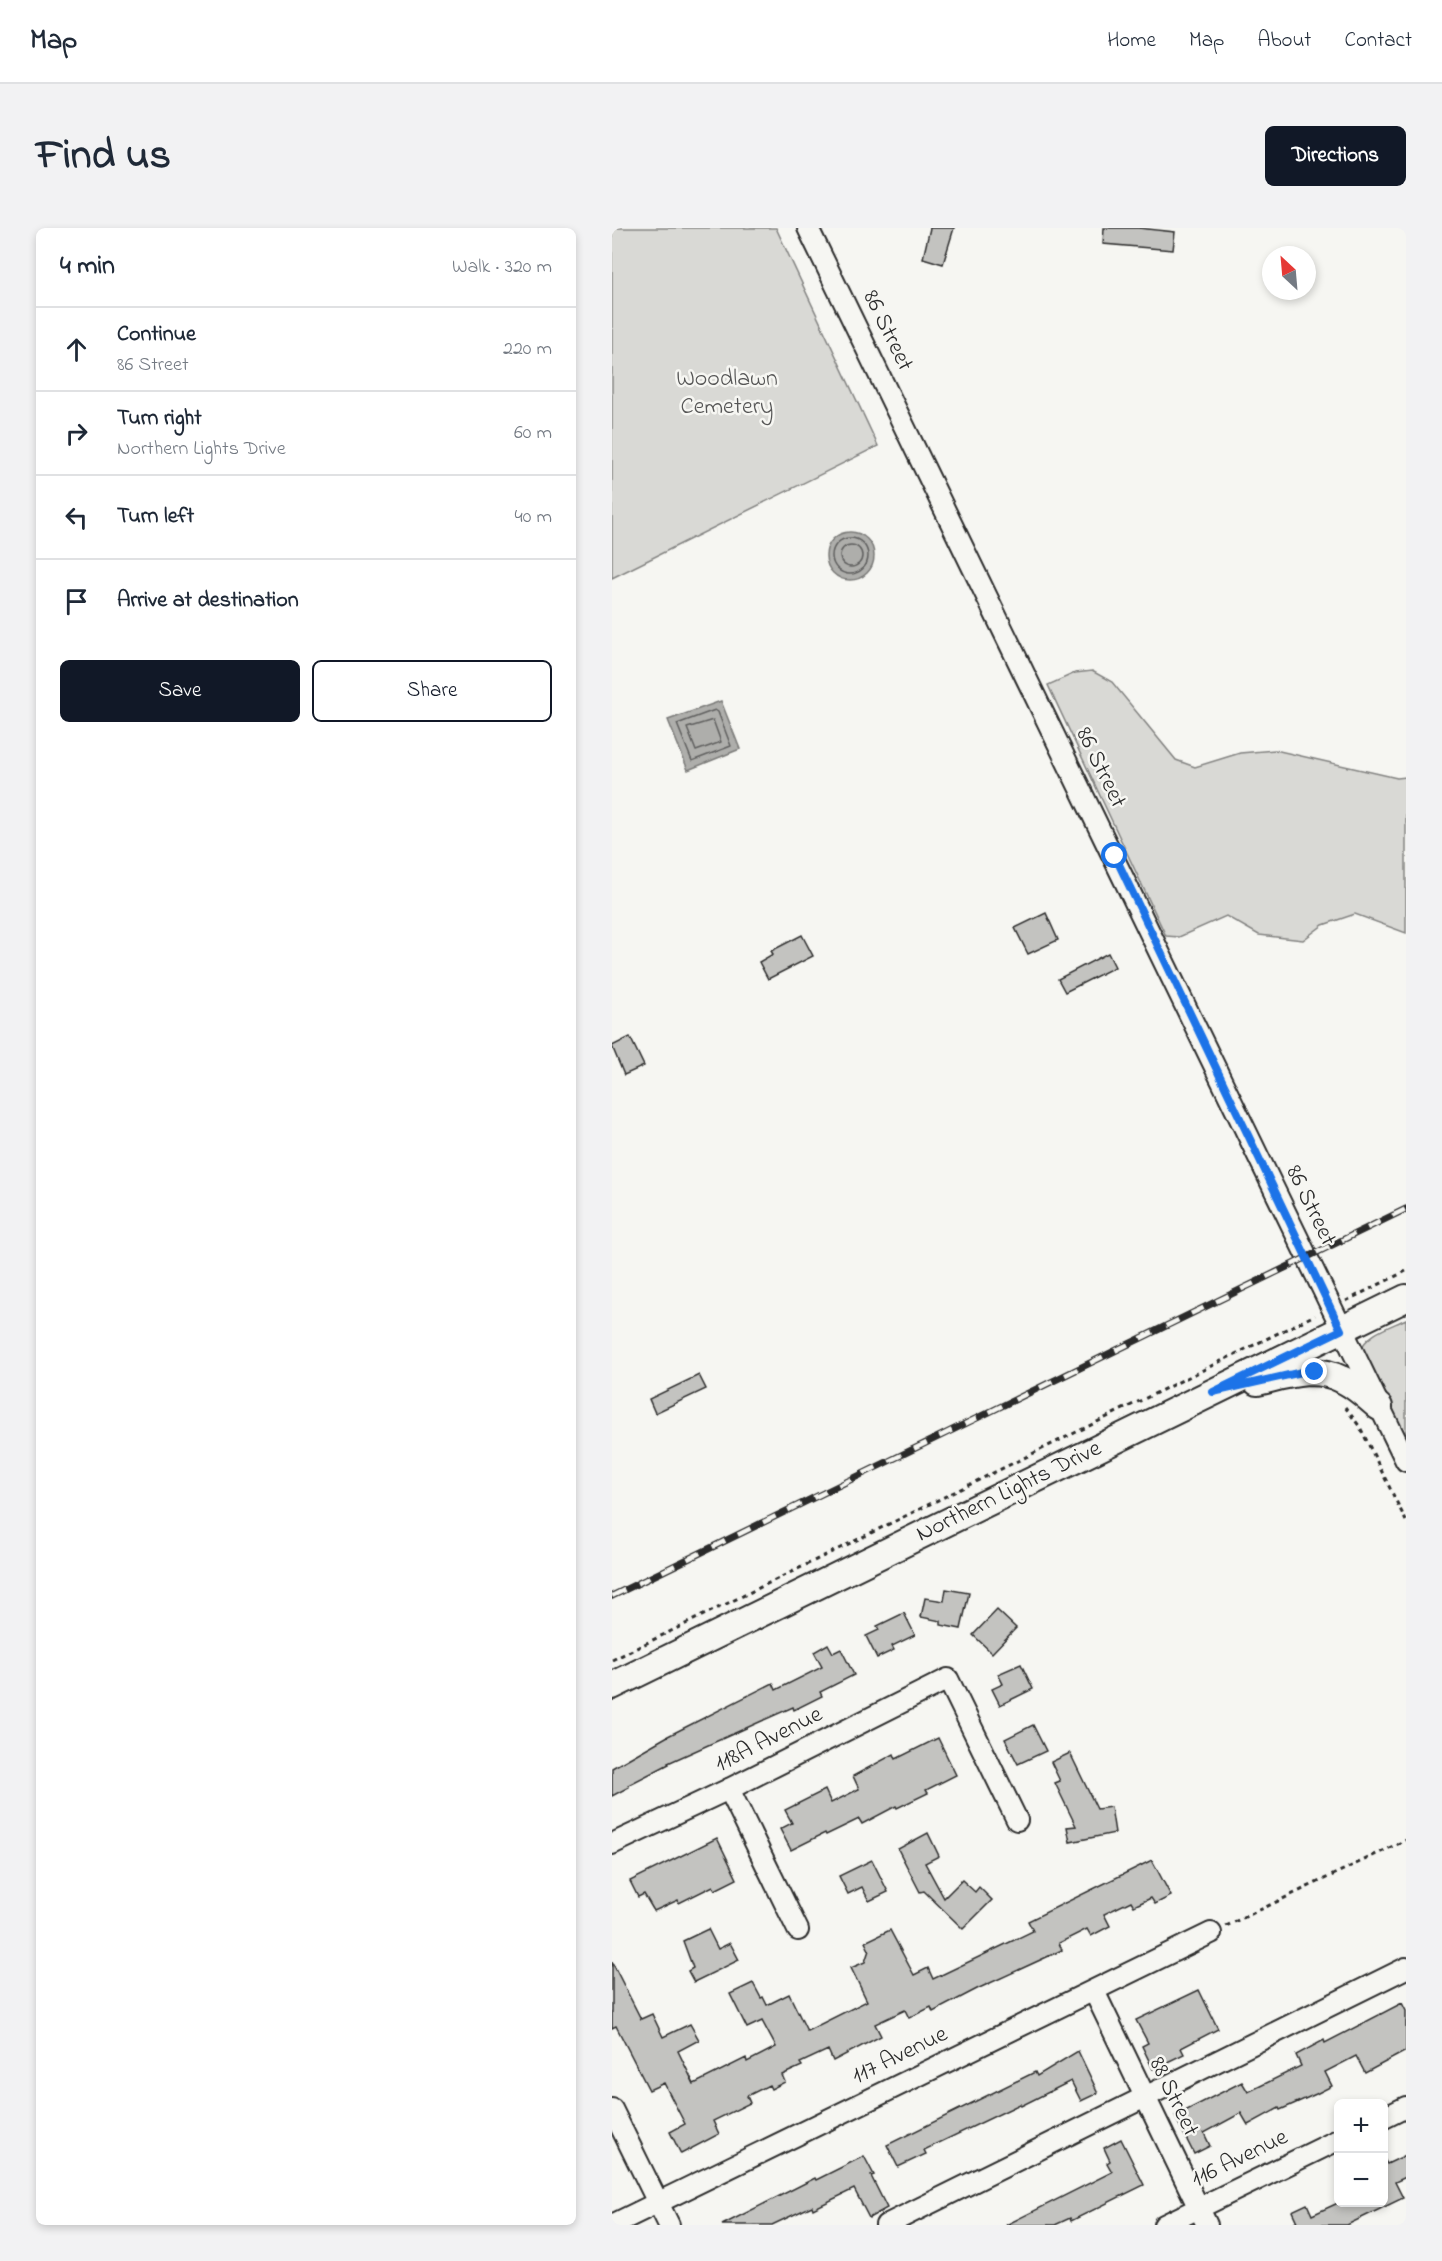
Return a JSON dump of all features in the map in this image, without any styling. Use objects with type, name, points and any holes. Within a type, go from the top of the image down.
[{"type":"main road","name":"Northern Lights Drive","points":[[612,1686],[1213,1392],[1336,1319],[1406,1298]]},
{"type":"main road","points":[[1213,1392],[1302,1372],[1315,1372],[1343,1379],[1379,1407]]},
{"type":"street","name":"86 Street","points":[[808,228],[1110,846],[1406,1461]]},
{"type":"street","name":"118A Avenue","points":[[612,1844],[948,1679],[1017,1820]]},
{"type":"street","points":[[729,1788],[798,1930]]},
{"type":"street","name":"117 Avenue","points":[[612,2225],[1211,1933]]},
{"type":"street","points":[[886,2225],[1406,1968]]},
{"type":"street","name":"88 Street","points":[[1094,1991],[1203,2217]]},
{"type":"street","points":[[1388,2116],[1406,2107]]},
{"type":"street","points":[[612,2109],[669,2225]]},
{"type":"street","name":"116 Avenue","points":[[1164,2225],[1203,2217],[1334,2142]]},
{"type":"path","points":[[612,1660],[1336,1319],[1406,1271]]},
{"type":"path","points":[[1343,1404],[1360,1427],[1406,1521]]},
{"type":"path","points":[[1211,1933],[1406,1840]]},
{"type":"green space","name":"Woodlawn Cemetery","points":[[612,228],[776,228],[878,446],[612,578]]},
{"type":"green space","points":[[1092,671],[1112,682],[1176,760],[1195,767],[1240,753],[1275,750],[1397,778],[1406,777],[1406,933],[1355,914],[1323,925],[1303,940],[1259,935],[1226,916],[1179,937],[1166,936],[1048,685],[1075,673]]},
{"type":"green space","points":[[1406,1319],[1406,1450],[1360,1351],[1373,1335]]},
{"type":"water","points":[[845,532],[855,532],[870,542],[874,556],[873,565],[864,576],[855,580],[845,580],[830,570],[826,561],[826,551],[836,536]]},
{"type":"water","points":[[721,701],[740,749],[688,770],[668,720]]},
{"type":"building","points":[[930,228],[954,228],[943,264],[923,258]]},
{"type":"building","points":[[1104,228],[1138,228],[1175,232],[1173,250],[1103,244]]},
{"type":"building","points":[[1046,913],[1058,940],[1028,954],[1015,928]]},
{"type":"building","points":[[802,935],[813,956],[768,979],[759,962],[773,954],[771,951]]},
{"type":"building","points":[[1108,953],[1115,967],[1065,992],[1058,979]]},
{"type":"building","points":[[630,1037],[644,1066],[624,1075],[612,1046]]},
{"type":"building","points":[[699,1375],[706,1389],[655,1413],[649,1399]]},
{"type":"building","points":[[946,1589],[969,1593],[961,1629],[941,1625],[941,1621],[921,1617],[925,1598],[944,1601]]},
{"type":"building","points":[[997,1610],[1016,1628],[992,1653],[973,1635]]},
{"type":"building","points":[[904,1613],[915,1635],[892,1646],[894,1650],[877,1658],[866,1636],[879,1630],[877,1626]]},
{"type":"building","points":[[828,1644],[833,1653],[841,1649],[854,1675],[820,1692],[822,1696],[794,1710],[793,1707],[668,1763],[612,1796],[612,1768],[668,1736],[773,1683],[776,1690],[822,1667],[814,1652]]},
{"type":"building","points":[[1021,1664],[1033,1689],[1000,1705],[992,1689],[1003,1684],[998,1674]]},
{"type":"building","points":[[1033,1725],[1046,1751],[1018,1764],[1005,1739]]},
{"type":"building","points":[[938,1738],[956,1775],[926,1790],[928,1793],[897,1808],[896,1806],[862,1824],[859,1819],[791,1850],[780,1829],[792,1823],[785,1810],[825,1790],[831,1803],[859,1789],[853,1776],[894,1754],[896,1759]]},
{"type":"building","points":[[1070,1753],[1097,1809],[1111,1807],[1115,1833],[1070,1842],[1067,1827],[1076,1826],[1055,1783],[1060,1781],[1051,1762]]},
{"type":"building","points":[[928,1833],[939,1856],[925,1863],[944,1898],[962,1880],[975,1892],[979,1887],[992,1900],[963,1929],[924,1891],[920,1892],[898,1849]]},
{"type":"building","points":[[717,1838],[737,1879],[715,1890],[713,1886],[679,1903],[678,1900],[654,1911],[644,1894],[638,1897],[630,1881]]},
{"type":"building","points":[[872,1860],[888,1892],[869,1901],[862,1887],[848,1894],[839,1876]]},
{"type":"building","points":[[1152,1860],[1171,1896],[1155,1904],[1151,1898],[1134,1906],[1131,1901],[1104,1914],[1110,1926],[1091,1936],[1087,1929],[1059,1943],[1062,1950],[933,2012],[931,2007],[909,2018],[905,2010],[875,2024],[881,2036],[833,2061],[828,2050],[800,2063],[802,2066],[782,2075],[785,2082],[771,2089],[769,2085],[747,2096],[750,2103],[713,2121],[719,2134],[681,2154],[670,2132],[685,2124],[664,2083],[649,2090],[616,2026],[612,2028],[612,1962],[641,2019],[652,2014],[663,2037],[690,2024],[699,2040],[678,2051],[694,2084],[746,2058],[747,2062],[776,2047],[762,2021],[747,2028],[730,1994],[753,1983],[767,2005],[789,1994],[807,2031],[867,2001],[851,1968],[865,1962],[869,1950],[865,1942],[890,1930],[914,1975],[928,1968],[933,1979],[1033,1931],[1028,1921]]},
{"type":"building","points":[[708,1929],[718,1949],[730,1943],[739,1960],[694,1982],[688,1971],[693,1968],[683,1941]]},
{"type":"building","points":[[1199,1990],[1218,2029],[1181,2048],[1184,2054],[1153,2069],[1142,2046],[1148,2043],[1136,2020]]},
{"type":"building","points":[[1402,2003],[1406,2011],[1406,2051],[1365,2073],[1356,2056],[1325,2072],[1332,2086],[1280,2110],[1279,2108],[1248,2125],[1241,2113],[1204,2133],[1210,2146],[1194,2154],[1175,2116],[1242,2082],[1248,2092],[1301,2066],[1296,2055],[1324,2040],[1325,2043]]},
{"type":"building","points":[[1078,2051],[1098,2093],[1081,2101],[1071,2081],[924,2150],[926,2154],[898,2167],[887,2145],[1035,2072],[1037,2076]]},
{"type":"building","points":[[1121,2139],[1144,2185],[1071,2221],[1070,2218],[1055,2225],[1006,2225],[1112,2172],[1107,2163],[1110,2161],[1104,2148]]},
{"type":"building","points":[[1406,2155],[1406,2177],[1395,2182],[1403,2198],[1388,2205],[1388,2164]]},
{"type":"building","points":[[864,2156],[887,2208],[869,2218],[854,2189],[813,2209],[812,2206],[772,2225],[722,2225],[815,2178],[816,2180]]},
{"type":"building","points":[[1307,2204],[1312,2215],[1334,2205],[1334,2207],[1384,2207],[1347,2225],[1291,2225],[1297,2222],[1292,2211]]},
{"type":"railway","points":[[612,1596],[1406,1209]]},
{"type":"route","points":[[1115,856],[1341,1330],[1213,1392],[1302,1372],[1315,1372]]}]
